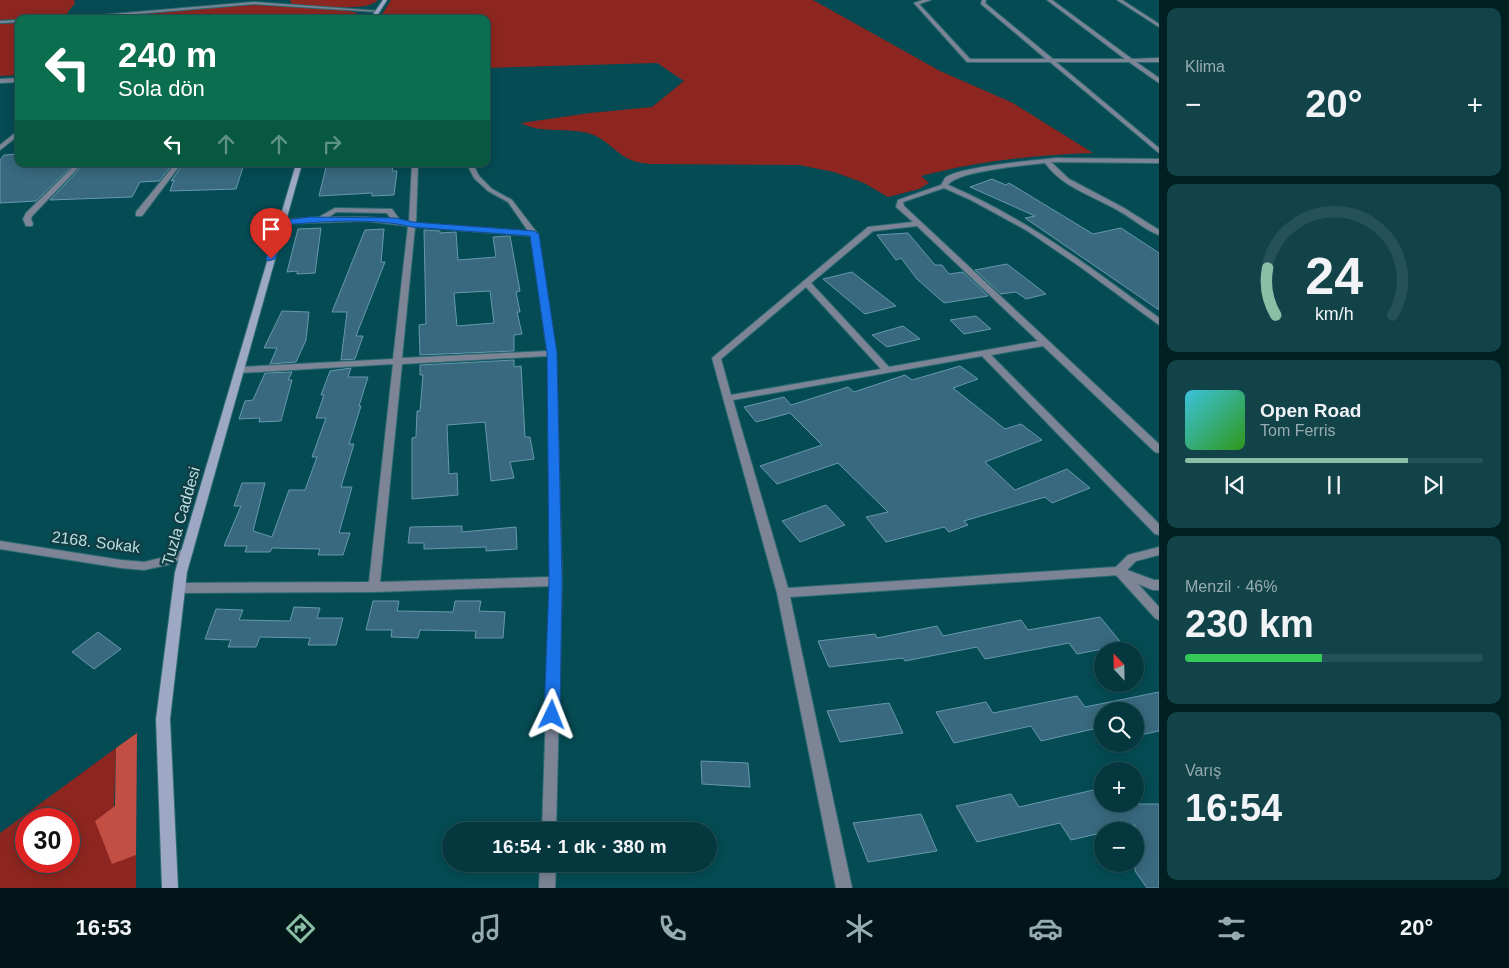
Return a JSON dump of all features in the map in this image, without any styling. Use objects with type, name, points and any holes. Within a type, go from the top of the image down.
[{"type":"main road","points":[[375,15],[385,0]]},
{"type":"main road","name":"Tuzla Caddesi","points":[[170,888],[163,719],[182,572],[298,167]]},
{"type":"street","points":[[929,0],[916,3],[969,60],[1159,60]]},
{"type":"street","points":[[984,0],[983,2],[1159,151]]},
{"type":"street","points":[[1049,0],[1159,81]]},
{"type":"street","points":[[1119,0],[1159,26]]},
{"type":"street","points":[[107,15],[254,4],[378,11]]},
{"type":"street","points":[[0,22],[15,21]]},
{"type":"street","points":[[0,81],[15,80]]},
{"type":"street","points":[[0,148],[15,135]]},
{"type":"street","points":[[1047,161],[1054,173],[1068,183],[1110,203],[1159,233]]},
{"type":"street","points":[[944,186],[948,179],[962,173],[1047,161],[1159,162]]},
{"type":"street","points":[[1145,161],[1159,169]]},
{"type":"street","points":[[29,224],[27,219],[29,215],[76,167]]},
{"type":"street","points":[[139,214],[176,167]]},
{"type":"street","points":[[374,587],[412,225],[415,167]]},
{"type":"street","points":[[471,167],[476,177],[490,190],[510,201],[534,234],[552,353],[556,581],[549,822]]},
{"type":"street","points":[[1159,322],[1034,230],[965,194],[944,186],[900,201],[900,207],[1159,450]]},
{"type":"street","points":[[281,222],[396,220],[412,225],[534,234]]},
{"type":"street","points":[[844,888],[783,593],[716,358],[871,229],[919,224]]},
{"type":"street","points":[[807,284],[887,370]]},
{"type":"street","points":[[728,398],[1044,343]]},
{"type":"street","points":[[240,370],[552,353]]},
{"type":"street","points":[[986,354],[1159,531]]},
{"type":"street","name":"2168. Sokak","points":[[0,544],[120,564],[144,566],[163,562],[187,552]]},
{"type":"street","points":[[1119,572],[1132,558],[1159,551]]},
{"type":"street","points":[[783,593],[1119,572],[1153,585],[1159,585]]},
{"type":"street","points":[[1119,572],[1159,616]]},
{"type":"street","points":[[180,588],[374,587],[556,581]]},
{"type":"street","points":[[547,888],[548,872]]},
{"type":"shaded area","points":[[0,0],[74,0],[75,3],[66,15],[15,15],[15,19],[0,20]]},
{"type":"shaded area","points":[[290,0],[378,0],[372,4],[362,6],[337,7],[292,5]]},
{"type":"shaded area","points":[[391,0],[813,0],[940,71],[1013,103],[1093,153],[1050,155],[964,166],[921,176],[929,183],[919,189],[888,197],[864,183],[834,172],[799,165],[650,164],[638,162],[627,158],[591,134],[537,128],[521,123],[590,113],[652,107],[684,81],[657,63],[490,68],[490,15],[382,15]]},
{"type":"shaded area","points":[[258,5],[346,10],[358,15],[118,15],[193,8]]},
{"type":"shaded area","points":[[15,23],[15,75],[0,76],[0,24]]},
{"type":"shaded area","points":[[137,733],[136,855],[112,864],[95,821],[115,806],[116,748]]},
{"type":"shaded area","points":[[116,748],[112,863],[136,855],[136,888],[0,888],[0,833],[15,822],[15,873],[80,873],[80,808],[34,808]]},
{"type":"building","points":[[15,154],[15,167],[71,167],[36,201],[0,203],[0,160],[4,155]]},
{"type":"building","points":[[81,167],[171,167],[159,181],[140,182],[132,197],[50,200]]},
{"type":"building","points":[[181,167],[243,167],[236,189],[170,191],[174,180],[171,181]]},
{"type":"building","points":[[326,167],[393,167],[392,171],[397,171],[394,195],[372,196],[372,193],[319,196]]},
{"type":"building","points":[[992,179],[1006,185],[1009,183],[1093,234],[1121,228],[1159,253],[1159,310],[1025,218],[1035,216],[970,187]]},
{"type":"building","points":[[321,228],[315,273],[297,274],[297,271],[287,272],[298,229]]},
{"type":"building","points":[[384,229],[381,262],[385,262],[356,336],[363,336],[355,359],[341,360],[347,312],[332,312],[365,230]]},
{"type":"building","points":[[424,230],[440,231],[440,233],[456,232],[458,260],[496,257],[493,237],[510,236],[520,291],[516,292],[520,312],[517,312],[522,334],[514,335],[514,351],[420,355],[419,325],[426,324]],"holes":[[[490,291],[494,323],[457,326],[454,293]]]},
{"type":"building","points":[[908,233],[935,265],[942,265],[949,274],[963,272],[988,296],[944,303],[917,279],[901,258],[896,260],[877,235]]},
{"type":"building","points":[[1007,264],[1046,294],[1026,299],[1016,292],[1001,294],[975,270]]},
{"type":"building","points":[[852,272],[896,306],[865,314],[823,279]]},
{"type":"building","points":[[282,311],[309,312],[306,340],[296,362],[270,364],[277,348],[264,348]]},
{"type":"building","points":[[976,316],[991,329],[964,334],[950,320]]},
{"type":"building","points":[[903,326],[920,339],[887,347],[872,335]]},
{"type":"building","points":[[514,360],[514,367],[521,366],[525,437],[530,437],[534,459],[510,462],[514,478],[491,481],[485,422],[447,425],[449,474],[457,473],[458,495],[412,499],[412,438],[416,437],[417,411],[420,411],[423,375],[420,375],[420,365]]},
{"type":"building","points":[[960,366],[978,379],[953,388],[1005,429],[1021,424],[1042,440],[985,462],[1015,490],[1067,469],[1090,488],[1052,503],[1045,497],[964,521],[968,525],[949,532],[944,527],[886,542],[866,517],[888,512],[838,463],[777,484],[760,466],[822,445],[790,413],[756,422],[744,407],[784,397],[791,405],[848,387],[854,392],[905,375],[912,380]]},
{"type":"building","points":[[351,368],[348,377],[368,377],[349,444],[354,444],[341,487],[352,487],[339,533],[350,533],[343,555],[318,555],[320,549],[272,548],[270,552],[245,552],[247,546],[224,546],[241,506],[234,506],[242,483],[265,483],[253,531],[272,537],[289,490],[305,490],[317,457],[312,457],[326,418],[316,418],[324,395],[321,395],[330,371]]},
{"type":"building","points":[[292,372],[288,380],[292,380],[281,421],[259,422],[260,418],[239,419],[245,401],[253,400],[265,373]]},
{"type":"building","points":[[826,505],[845,525],[800,542],[782,521]]},
{"type":"building","points":[[462,526],[462,532],[516,527],[517,549],[486,551],[486,547],[424,549],[424,543],[408,543],[410,527]]},
{"type":"building","points":[[373,601],[399,601],[397,611],[453,612],[455,601],[481,601],[479,611],[505,612],[503,638],[475,638],[476,631],[420,630],[418,638],[391,637],[392,630],[366,630]]},
{"type":"building","points":[[294,607],[320,608],[317,618],[343,618],[336,645],[308,645],[310,638],[260,637],[256,647],[228,647],[231,640],[205,639],[216,609],[243,610],[239,620],[290,621]]},
{"type":"building","points":[[1100,617],[1121,642],[1094,642],[1094,651],[1077,654],[1069,643],[985,659],[977,647],[905,661],[903,658],[829,667],[818,641],[875,634],[877,638],[937,626],[943,636],[1021,620],[1028,630]]},
{"type":"building","points":[[98,632],[121,649],[94,669],[72,652]]},
{"type":"building","points":[[1159,692],[1159,731],[1144,734],[1144,702],[1110,702]]},
{"type":"building","points":[[1077,696],[1085,707],[1094,705],[1094,729],[1041,741],[1031,726],[954,743],[936,712],[986,702],[993,713]]},
{"type":"building","points":[[889,703],[903,733],[840,742],[827,711]]},
{"type":"building","points":[[701,761],[748,763],[750,787],[702,784]]},
{"type":"building","points":[[1094,790],[1094,812],[1144,812],[1144,804],[1159,804],[1159,888],[1147,888],[1136,872],[1144,872],[1144,822],[1094,822],[1094,835],[1071,840],[1060,823],[977,842],[956,806],[1011,794],[1019,807]]},
{"type":"building","points":[[921,814],[937,851],[868,862],[853,823]]},
{"type":"route","points":[[271,259],[281,222],[309,220],[396,220],[412,225],[534,234],[552,353],[556,581],[552,715]]}]
